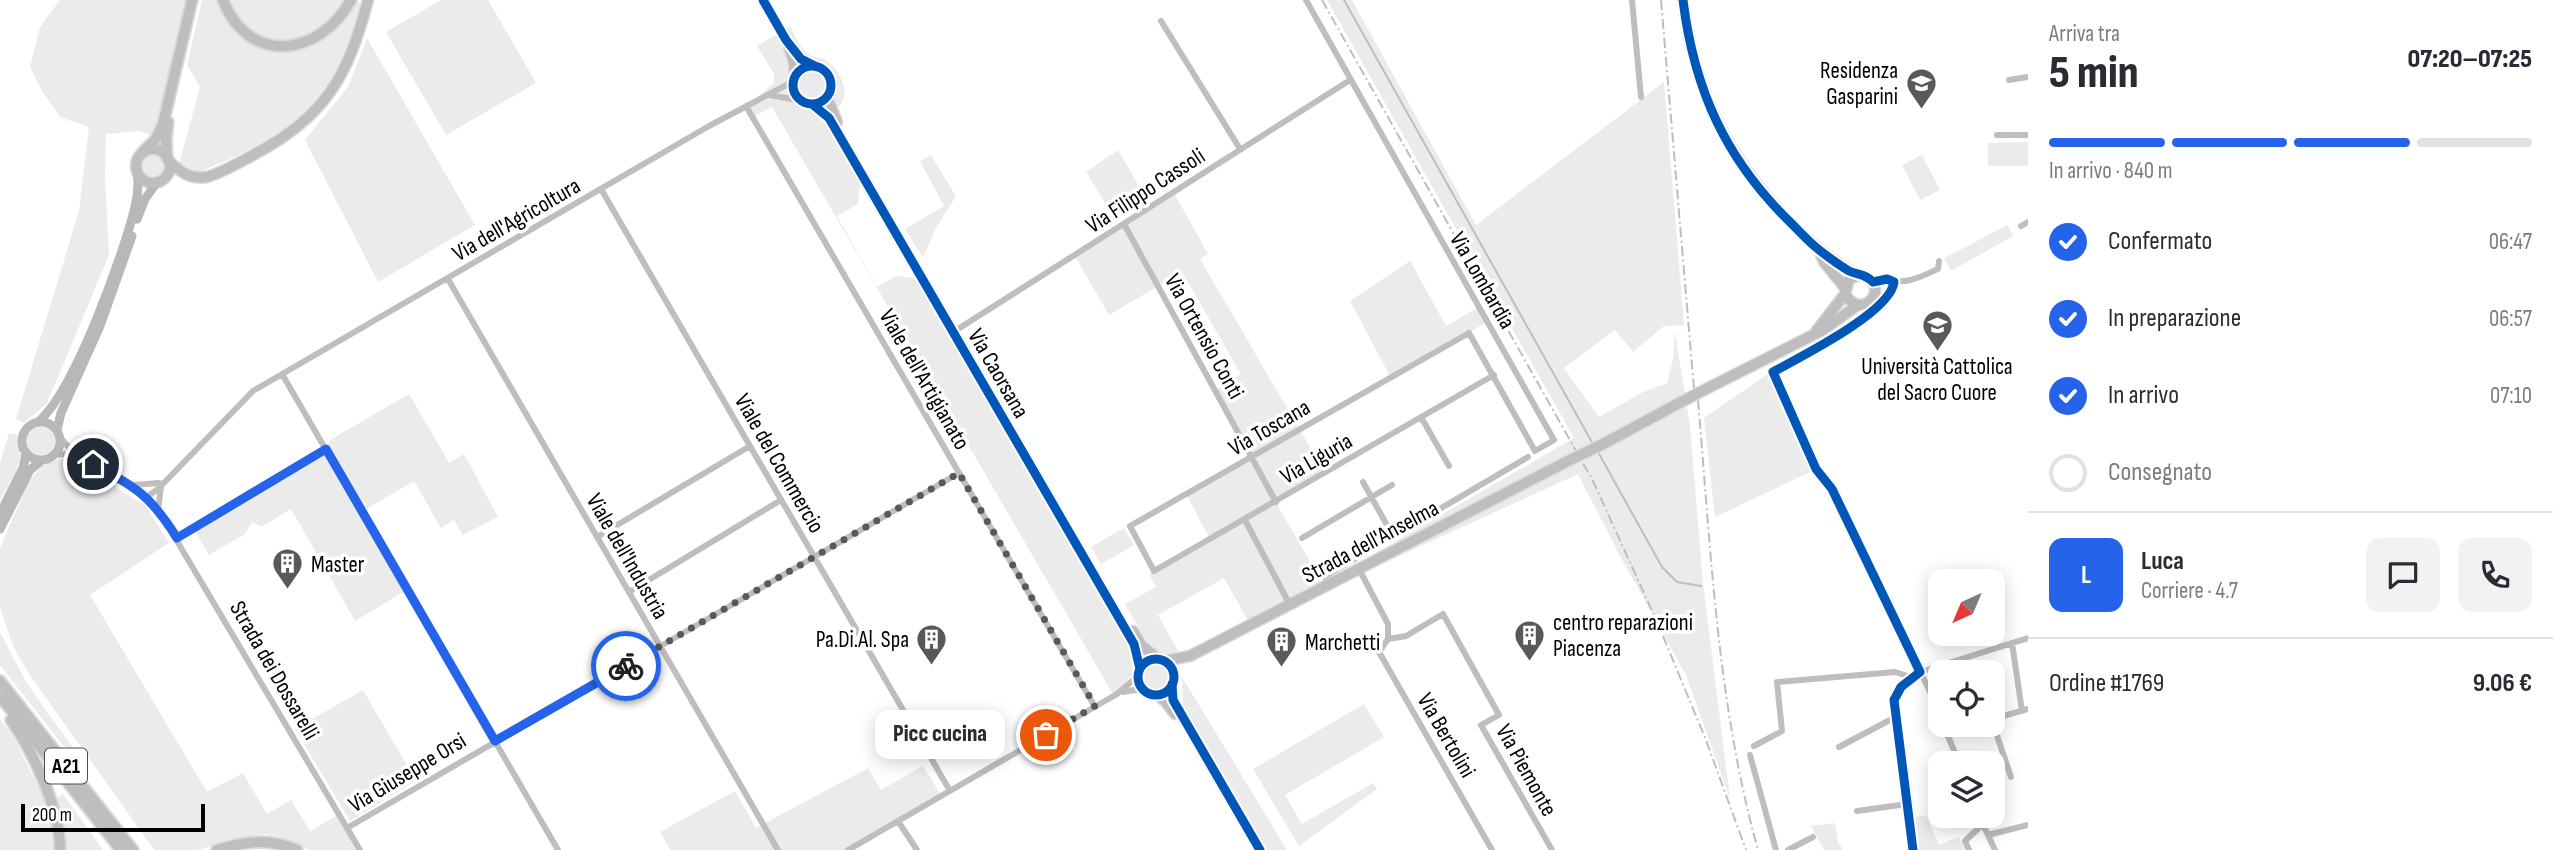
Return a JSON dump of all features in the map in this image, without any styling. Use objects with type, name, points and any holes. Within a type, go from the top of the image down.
[{"type":"highway","points":[[143,152],[156,139],[163,124],[195,0]]},
{"type":"highway","points":[[168,159],[167,125],[195,0]]},
{"type":"highway","points":[[223,0],[233,20],[251,37],[271,46],[286,47],[300,44],[323,33],[338,19],[351,0]]},
{"type":"highway","name":"A21","points":[[0,681],[132,850]]},
{"type":"highway","name":"A21","points":[[0,696],[121,850]]},
{"type":"highway","points":[[0,705],[23,741],[53,805],[59,829],[60,850]]},
{"type":"highway","points":[[217,850],[265,841],[297,850]]},
{"type":"main road","points":[[136,170],[145,181],[199,178],[215,174],[267,148],[297,128],[315,111],[346,67],[356,44],[368,0]]},
{"type":"main road","points":[[763,0],[786,40],[801,59],[830,78],[831,89],[827,97],[807,103],[795,92],[794,63],[786,40]]},
{"type":"main road","points":[[1683,0],[1695,67],[1717,124],[1737,159],[1756,185],[1818,249],[1859,275]]},
{"type":"main road","points":[[795,79],[804,68],[817,67]]},
{"type":"main road","name":"Via Caorsana","points":[[827,97],[833,114],[1134,633],[1142,646],[1161,660]]},
{"type":"main road","name":"Via Caorsana","points":[[807,103],[829,118],[1134,644],[1139,673]]},
{"type":"main road","points":[[0,514],[23,468],[26,454],[23,435],[27,428],[50,411],[66,385],[99,312],[135,208],[138,182],[136,163],[143,152],[159,150],[180,171],[199,178]]},
{"type":"main road","points":[[0,529],[30,470],[55,454],[61,413],[100,326],[145,199],[168,173],[168,159]]},
{"type":"main road","points":[[1818,249],[1848,299],[1858,305]]},
{"type":"main road","points":[[1865,275],[1873,282],[1873,298],[1815,333],[1845,291],[1849,279],[1865,275]]},
{"type":"main road","name":"Strada dell'Anselma","points":[[1161,660],[1190,656],[1815,333]]},
{"type":"main road","points":[[38,422],[49,423],[59,434]]},
{"type":"main road","points":[[26,454],[41,461]]},
{"type":"main road","name":"Strada dell'Anselma","points":[[1173,679],[1190,656]]},
{"type":"main road","points":[[1253,850],[1171,708],[1139,682],[1139,673],[1147,661],[1161,660],[1169,665],[1173,679],[1173,700],[1260,850]]},
{"type":"main road","points":[[1151,693],[1166,691],[1173,679]]},
{"type":"street","name":"Via Lombardia","points":[[1306,0],[1554,440],[1535,451],[1469,333]]},
{"type":"street","points":[[1632,0],[1641,97]]},
{"type":"street","points":[[1161,21],[1240,149]]},
{"type":"street","points":[[2009,80],[2028,77]]},
{"type":"street","name":"Via dell'Agricoltura","points":[[282,374],[795,79]]},
{"type":"street","name":"Via Filippo Cassoli","points":[[958,329],[1350,80]]},
{"type":"street","points":[[768,94],[807,103]]},
{"type":"street","name":"Viale dell'Artigianato","points":[[746,106],[1095,706]]},
{"type":"street","points":[[1997,135],[2028,135]]},
{"type":"street","name":"Viale del Commercio","points":[[601,189],[950,791]]},
{"type":"street","points":[[2021,226],[2028,222]]},
{"type":"street","name":"Via Ortensio Conti","points":[[1124,224],[1276,502]]},
{"type":"street","points":[[1873,282],[1887,279],[1894,282],[1921,277],[1938,269],[1940,261]]},
{"type":"street","name":"Viale dell'Industria","points":[[448,279],[778,850]]},
{"type":"street","name":"Via Toscana","points":[[1154,571],[1130,526],[1469,333]]},
{"type":"street","points":[[147,497],[253,391],[282,374],[558,850]]},
{"type":"street","name":"Via Liguria","points":[[1154,571],[1494,375]]},
{"type":"street","points":[[1421,417],[1449,466]]},
{"type":"street","points":[[59,434],[73,453]]},
{"type":"street","points":[[597,537],[750,446]]},
{"type":"street","points":[[177,538],[326,449]]},
{"type":"street","points":[[55,454],[73,453]]},
{"type":"street","name":"Strada dei Dossarelli","points":[[73,453],[132,485],[158,509],[360,850]]},
{"type":"street","points":[[1324,578],[1528,457]]},
{"type":"street","name":"Via Giuseppe Orsi","points":[[347,828],[959,473]]},
{"type":"street","points":[[1363,482],[1393,536]]},
{"type":"street","points":[[132,485],[162,483]]},
{"type":"street","points":[[158,509],[162,483]]},
{"type":"street","points":[[1302,538],[1392,485]]},
{"type":"street","points":[[629,592],[781,500]]},
{"type":"street","points":[[1245,520],[1290,605]]},
{"type":"street","points":[[1359,569],[1388,624],[1388,639]]},
{"type":"street","name":"Via Piemonte","points":[[1388,639],[1406,636],[1443,614],[1499,715],[1481,725],[1552,850]]},
{"type":"street","points":[[1959,660],[2028,638]]},
{"type":"street","name":"Via Bertolini","points":[[1388,639],[1379,652],[1492,850]]},
{"type":"street","points":[[2005,718],[2025,710],[2012,643]]},
{"type":"street","points":[[1913,850],[1895,696],[1911,677],[1928,670]]},
{"type":"street","points":[[1754,746],[1782,731],[1777,682],[1895,671],[1911,677]]},
{"type":"street","points":[[1920,672],[1928,686]]},
{"type":"street","points":[[848,850],[1117,694],[1139,673]]},
{"type":"street","points":[[1117,694],[1134,690],[1151,693]]},
{"type":"street","points":[[1839,747],[1890,720],[1896,720]]},
{"type":"street","points":[[1998,737],[2011,777]]},
{"type":"street","points":[[1750,755],[1776,850]]},
{"type":"street","points":[[1857,811],[1907,804]]},
{"type":"street","points":[[898,821],[917,850]]},
{"type":"street","points":[[1988,835],[2028,825]]},
{"type":"street","points":[[1969,850],[1965,841],[1979,828]]},
{"type":"street","points":[[1985,828],[1995,850]]},
{"type":"street","points":[[1788,850],[1813,837]]},
{"type":"shaded area","points":[[60,0],[187,0],[156,128],[151,135],[139,131],[106,134],[109,255],[47,403],[24,423],[16,419],[79,211],[89,127],[60,117],[30,67],[40,27]]},
{"type":"shaded area","points":[[202,0],[219,0],[227,18],[241,34],[306,46],[325,36],[354,1],[361,3],[351,37],[338,66],[323,90],[304,111],[258,145],[199,172],[179,164],[200,87],[187,65]]},
{"type":"shaded area","points":[[225,0],[348,0],[330,25],[289,44],[252,36]]},
{"type":"shaded area","points":[[441,0],[488,0],[536,83],[446,135],[386,32]]},
{"type":"shaded area","points":[[1327,0],[1352,0],[1476,225],[1664,82],[1684,325],[1664,326],[1633,352],[1615,330],[1564,368],[1599,417],[1643,392],[1667,383],[1673,359],[1675,332],[1690,426],[1703,583],[1730,799],[1686,675],[1578,474],[1371,569],[1365,559],[1574,438]]},
{"type":"shaded area","points":[[790,26],[805,52],[828,62],[843,82],[842,103],[823,118],[860,181],[858,204],[837,216],[877,287],[896,276],[916,278],[1135,658],[1132,674],[1113,694],[772,107],[753,117],[746,107],[774,83],[774,74],[757,46]]},
{"type":"shaded area","points":[[367,38],[475,225],[378,282],[305,140],[348,87]]},
{"type":"shaded area","points":[[2028,142],[2028,166],[1988,166],[1988,143]]},
{"type":"shaded area","points":[[1118,150],[1141,190],[1110,211],[1086,172]]},
{"type":"shaded area","points":[[153,154],[162,158],[166,167],[162,176],[153,180],[144,176],[140,167],[144,158]]},
{"type":"shaded area","points":[[931,155],[956,196],[936,228],[923,258],[905,229],[944,206],[920,161]]},
{"type":"shaded area","points":[[1922,155],[1940,190],[1920,200],[1902,165]]},
{"type":"shaded area","points":[[1174,193],[1208,254],[1200,259],[1325,473],[1275,501],[1323,584],[1249,622],[1224,578],[1158,615],[1182,658],[1161,657],[1150,647],[1125,604],[1156,587],[1149,574],[1210,539],[1186,494],[1251,457],[1214,391],[1241,374],[1182,272],[1109,315],[1074,255]]},
{"type":"shaded area","points":[[2008,225],[2013,236],[1951,271],[1944,258]]},
{"type":"shaded area","points":[[1410,261],[1446,326],[1479,307],[1487,322],[1391,378],[1350,301]]},
{"type":"shaded area","points":[[1769,373],[1812,471],[1715,517],[1704,418]]},
{"type":"shaded area","points":[[409,394],[449,463],[464,454],[498,517],[463,535],[454,520],[441,528],[414,481],[363,511],[407,590],[355,621],[291,509],[261,527],[251,523],[245,534],[209,555],[193,528],[326,450],[330,440]]},
{"type":"shaded area","points":[[41,427],[51,431],[55,441],[51,451],[41,455],[31,451],[27,441],[31,431]]},
{"type":"shaded area","points":[[9,433],[17,435],[20,444],[19,461],[0,500],[0,463]]},
{"type":"shaded area","points":[[58,459],[73,461],[146,506],[169,543],[90,595],[207,792],[243,773],[267,814],[291,800],[310,831],[338,815],[360,850],[309,850],[282,837],[265,834],[197,850],[154,850],[27,671],[13,646],[0,607],[0,548],[29,481],[42,466]]},
{"type":"shaded area","points":[[1124,528],[1134,545],[1101,564],[1091,547]]},
{"type":"shaded area","points":[[0,632],[26,682],[82,764],[61,743],[0,665]]},
{"type":"shaded area","points":[[1156,662],[1167,666],[1171,677],[1167,688],[1156,692],[1145,688],[1141,677],[1145,666]]},
{"type":"shaded area","points":[[1182,677],[1287,850],[1266,850],[1183,708]]},
{"type":"shaded area","points":[[363,690],[416,781],[350,821],[295,729]]},
{"type":"shaded area","points":[[1364,704],[1384,737],[1285,795],[1302,824],[1373,783],[1377,789],[1299,846],[1253,769]]},
{"type":"shaded area","points":[[0,719],[14,738],[51,813],[55,850],[0,850]]},
{"type":"shaded area","points":[[923,766],[941,795],[848,850],[670,850],[660,832],[735,791],[756,828],[868,768],[881,790]]},
{"type":"shaded area","points":[[63,794],[103,850],[63,850],[53,800]]},
{"type":"shaded area","points":[[1926,815],[1928,828],[1932,828],[1939,845],[1959,837],[1965,850],[1919,850],[1915,817]]},
{"type":"shaded area","points":[[1835,823],[1838,842],[1843,850],[1824,850],[1811,826]]},
{"type":"waterway","points":[[1344,0],[1593,444]]},
{"type":"waterway","points":[[1598,452],[1662,567],[1677,582],[1701,586]]},
{"type":"railway","points":[[1322,0],[1593,481],[1658,624],[1706,740],[1746,850]]},
{"type":"railway","points":[[1661,0],[1694,389]]},
{"type":"railway","points":[[1698,400],[1724,683],[1744,795],[1758,850]]},
{"type":"cycle path","points":[[763,0],[786,40],[801,59],[817,67]]},
{"type":"cycle path","points":[[1683,0],[1695,64],[1705,93],[1717,122],[1748,174],[1791,223],[1830,258],[1873,282],[1887,279],[1894,282],[1889,294],[1862,320],[1773,372],[1816,469],[1832,489],[1920,672],[1901,687],[1894,700],[1913,850]]},
{"type":"cycle path","points":[[812,66],[825,72],[831,85],[825,98],[812,104],[799,98],[793,85],[799,72],[812,66]]},
{"type":"cycle path","points":[[812,104],[829,118],[1134,644],[1140,669]]},
{"type":"cycle path","points":[[1156,659],[1168,665],[1174,677],[1168,689],[1156,695],[1144,689],[1138,677],[1144,665],[1156,659]]},
{"type":"cycle path","points":[[1172,684],[1173,700],[1260,850]]},
{"type":"way so far","points":[[626,666],[959,473],[1095,706],[1046,735]]},
{"type":"place","name":"Residenza Gasparini","points":[[1921,110]]},
{"type":"place","name":"Università Cattolica del Sacro Cuore","points":[[1937,352]]},
{"type":"place","name":"Master","points":[[288,591]]},
{"type":"place","name":"centro reparazioni Piacenza","points":[[1530,662]]},
{"type":"place","name":"Pa.Di.Al. Spa","points":[[932,666]]},
{"type":"place","name":"Marchetti","points":[[1282,669]]},
{"type":"place","name":"Picc cucina","points":[[1046,735]]},
{"type":"route","points":[[93,464],[132,485],[147,497],[177,538],[326,449],[495,741],[626,666]]}]
